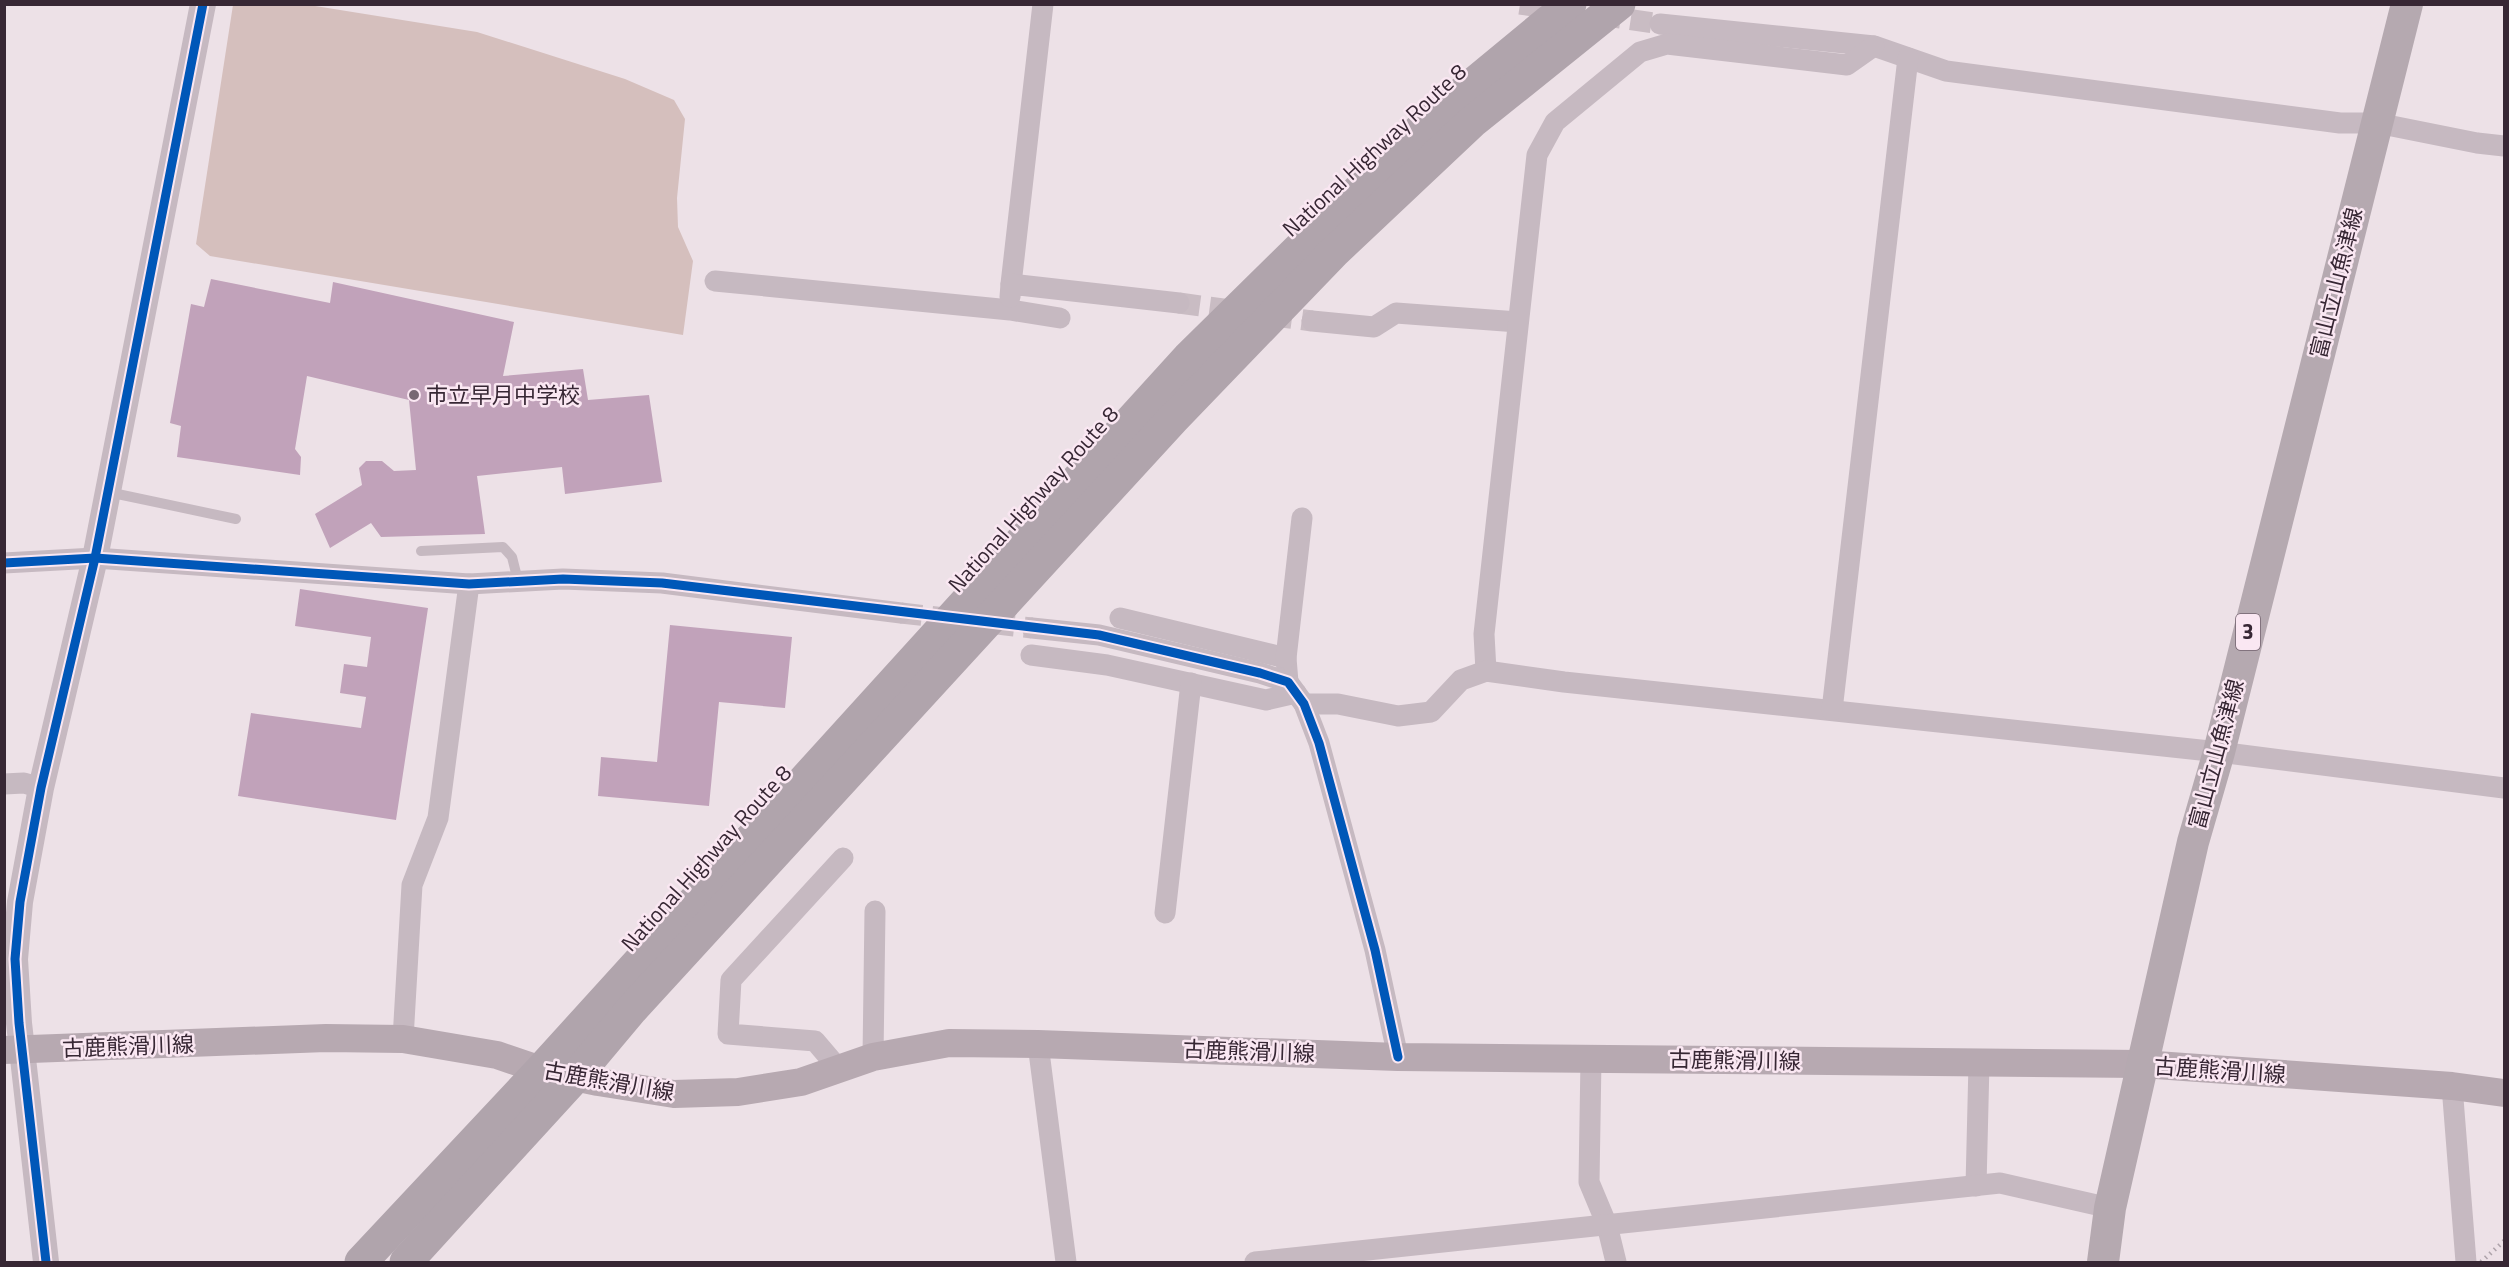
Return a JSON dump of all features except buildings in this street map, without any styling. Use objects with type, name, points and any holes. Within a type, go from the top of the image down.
[{"type":"highway","name":"National Highway Route 8","points":[[361,1263],[541,1070],[1188,358],[1432,118],[1570,4]]},
{"type":"highway","name":"National Highway Route 8","points":[[406,1263],[575,1077],[654,985],[1173,419],[1334,252],[1472,122],[1619,4]]},
{"type":"main road","name":"富山立山魚津線","points":[[2103,1263],[2110,1208],[2193,842],[2219,752],[2407,4]]},
{"type":"main road","name":"古鹿熊滑川線","points":[[13,1050],[326,1038],[403,1039],[497,1055],[541,1070],[575,1077],[674,1094],[738,1092],[801,1082],[873,1057],[949,1042],[1398,1057],[2142,1064],[2452,1086],[2505,1093]]},
{"type":"street","points":[[46,1263],[13,1050],[15,959],[20,902],[41,788],[95,558],[203,4]]},
{"type":"street","points":[[1010,310],[1043,4]]},
{"type":"street","points":[[1660,24],[1874,46],[1946,71],[2340,123],[2377,123],[2477,143],[2505,146]]},
{"type":"street","points":[[1486,671],[1484,634],[1537,154],[1556,122],[1640,52],[1667,44],[1847,65],[1874,46]]},
{"type":"street","points":[[1832,710],[1908,58]]},
{"type":"street","points":[[715,281],[1010,310],[1060,318]]},
{"type":"street","points":[[1011,284],[1179,303]]},
{"type":"street","points":[[1312,321],[1374,327],[1396,313],[1518,322]]},
{"type":"street","points":[[1302,519],[1287,658],[1296,693],[1319,743],[1375,950],[1398,1057]]},
{"type":"street","points":[[4,563],[95,558],[469,584],[563,579],[662,583],[901,613]]},
{"type":"street","points":[[403,1039],[412,885],[438,818],[469,584]]},
{"type":"street","points":[[1120,618],[1287,658]]},
{"type":"street","points":[[1032,628],[1099,635],[1260,673],[1296,693],[1398,716],[1431,712],[1461,680],[1486,671],[1564,682],[2219,752],[2505,788]]},
{"type":"street","points":[[1031,655],[1107,664],[1266,699],[1296,693]]},
{"type":"street","points":[[1165,913],[1191,683]]},
{"type":"street","points":[[4,784],[24,783],[41,788]]},
{"type":"street","points":[[838,1068],[815,1041],[728,1034],[731,980],[843,858]]},
{"type":"street","points":[[873,1057],[875,910]]},
{"type":"street","points":[[1038,1044],[1066,1263]]},
{"type":"street","points":[[1591,1059],[1588,1182],[1607,1225],[1616,1263]]},
{"type":"street","points":[[1976,1186],[1979,1062]]},
{"type":"street","points":[[2452,1086],[2466,1263]]},
{"type":"street","points":[[1256,1263],[2000,1183],[2110,1208]]},
{"type":"lane","points":[[108,492],[236,519]]},
{"type":"lane","points":[[421,551],[503,547],[512,557],[518,581]]},
{"type":"shaded area","points":[[233,5],[309,5],[477,32],[625,79],[674,100],[685,119],[677,198],[678,227],[693,261],[683,335],[210,256],[196,244]]},
{"type":"tunnel","points":[[1520,4],[1566,11]]},
{"type":"tunnel","points":[[1600,15],[1660,24]]},
{"type":"tunnel","points":[[1179,303],[1312,321]]},
{"type":"tunnel","points":[[901,613],[1032,628]]},
{"type":"railway","points":[[2481,1262],[2504,1241]]},
{"type":"cycle path","points":[[46,1262],[19,1023],[15,959],[20,902],[41,788],[95,558],[203,4]]},
{"type":"cycle path","points":[[4,563],[95,558],[469,584],[563,579],[662,583],[1099,635],[1260,673],[1288,682],[1304,704],[1319,743],[1375,950],[1398,1057]]},
{"type":"place","name":"市立早月中学校","points":[[414,395]]}]
